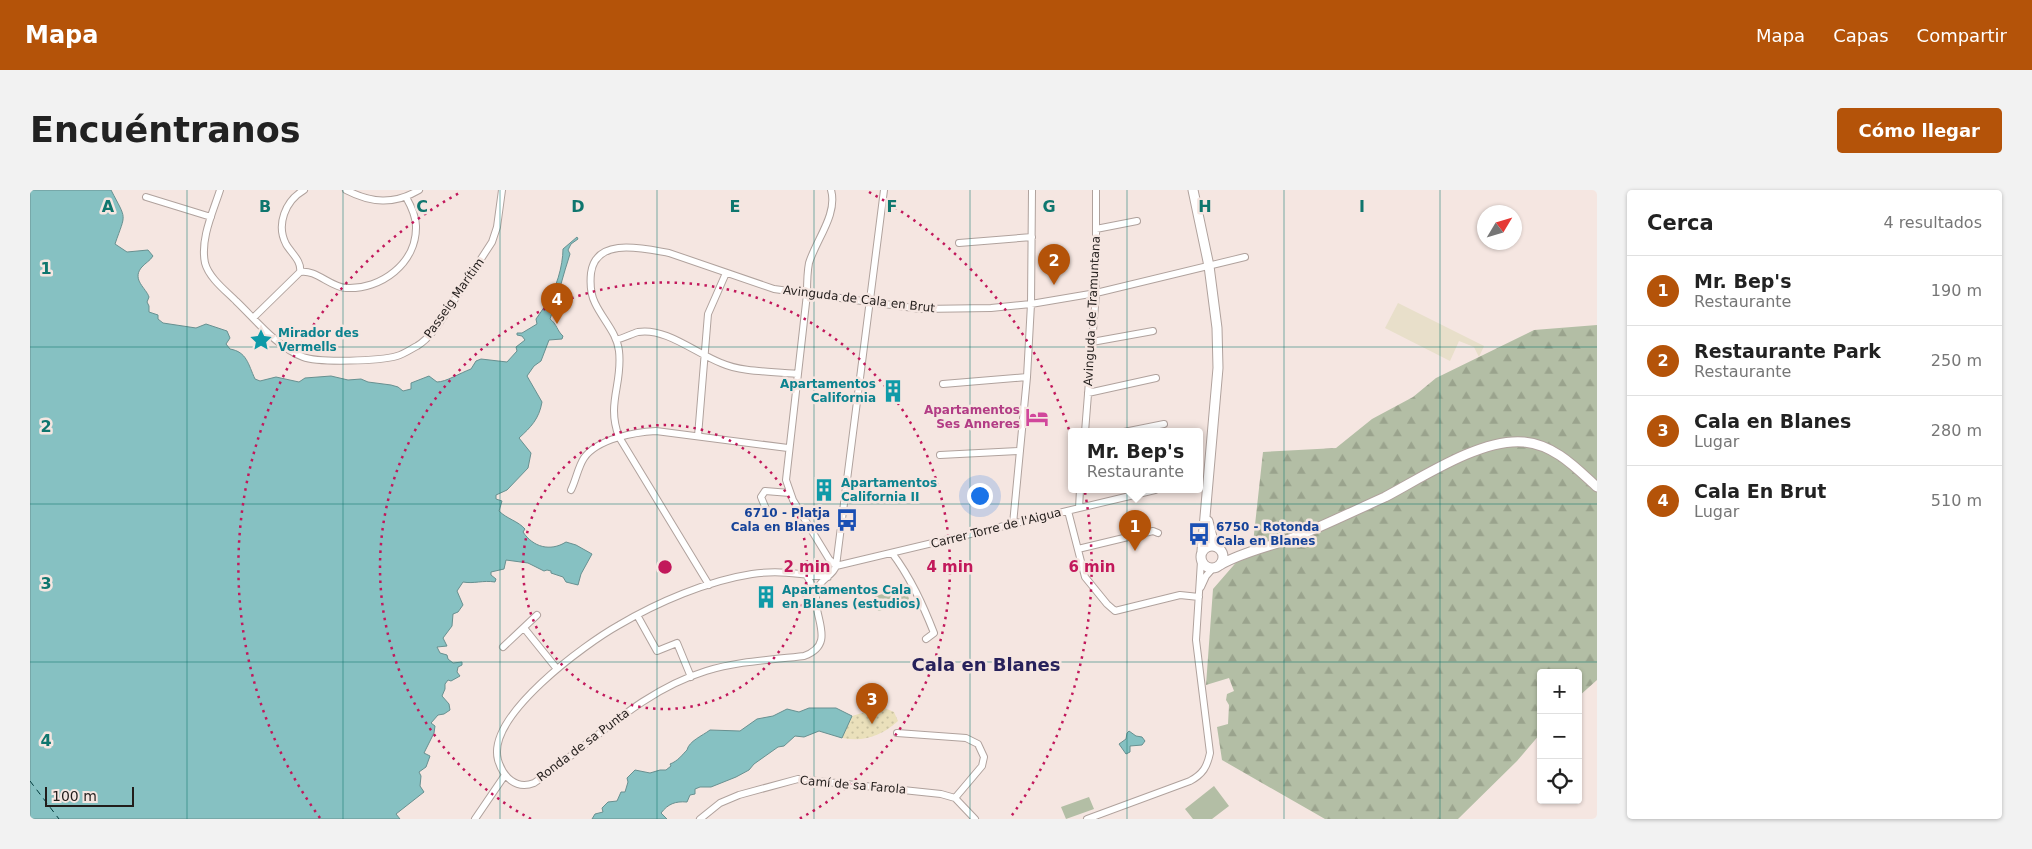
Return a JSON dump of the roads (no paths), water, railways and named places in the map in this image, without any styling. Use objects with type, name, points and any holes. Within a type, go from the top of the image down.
[{"type":"street","name":"Passeig Marítim","points":[[220,190],[211,217],[204,252],[206,265],[213,277],[278,341],[304,357],[315,359],[379,360],[398,356],[429,337],[492,242],[497,227],[502,190]]},
{"type":"street","points":[[304,190],[289,204],[285,212],[281,227],[286,244],[300,270],[346,288],[373,285],[394,273],[409,256],[416,235],[416,226],[414,213],[406,197]]},
{"type":"street","points":[[346,190],[362,198],[374,201],[388,201],[406,197],[419,190]]},
{"type":"street","points":[[831,190],[833,198],[831,209],[810,263],[788,448],[786,480],[790,494],[829,559],[836,566]]},
{"type":"street","points":[[816,592],[820,584],[834,572],[836,566],[884,190]]},
{"type":"street","points":[[1013,524],[1027,377],[1032,190]]},
{"type":"street","name":"Avinguda de Tramuntana","points":[[1085,428],[1096,293],[1096,190]]},
{"type":"street","points":[[1193,190],[1209,266],[1217,328],[1218,368],[1203,485],[1206,513],[1217,547],[1223,556],[1216,567],[1206,576],[1200,594]]},
{"type":"street","points":[[146,197],[211,217]]},
{"type":"street","points":[[1096,229],[1137,221]]},
{"type":"street","points":[[959,243],[1032,237]]},
{"type":"street","name":"Avinguda de Cala en Brut","points":[[709,584],[619,438],[614,425],[613,410],[620,366],[616,340],[594,302],[592,293],[592,267],[604,252],[618,248],[669,253],[774,289],[921,309],[991,308],[1030,304],[1096,293],[1245,257]]},
{"type":"street","points":[[253,318],[300,270]]},
{"type":"street","points":[[698,436],[708,314],[726,273]]},
{"type":"street","points":[[1092,342],[1153,331]]},
{"type":"street","points":[[616,340],[639,332],[654,333],[721,364],[741,369],[797,374]]},
{"type":"street","points":[[943,384],[1027,377]]},
{"type":"street","points":[[1088,393],[1156,378]]},
{"type":"street","points":[[1144,428],[1164,424]]},
{"type":"street","points":[[571,490],[583,460],[588,454],[595,448],[635,433],[656,431],[788,448]]},
{"type":"street","points":[[1201,561],[1204,565],[1216,567],[1245,554],[1298,536],[1383,497],[1464,456],[1487,446],[1505,442],[1525,442],[1542,446],[1562,456],[1597,487]]},
{"type":"street","points":[[940,455],[1020,451]]},
{"type":"street","points":[[766,509],[760,497],[765,491],[790,494]]},
{"type":"street","points":[[1079,508],[1080,493]]},
{"type":"street","name":"Carrer Torre de l'Aigua","points":[[836,566],[1142,493]]},
{"type":"street","points":[[1068,511],[1085,577],[1115,611],[1180,595],[1200,594]]},
{"type":"street","points":[[1087,819],[1190,781],[1200,776],[1207,765],[1210,753],[1196,640],[1206,513]]},
{"type":"street","points":[[1078,549],[1153,531],[1158,533]]},
{"type":"street","points":[[1202,551],[1208,546],[1217,547],[1227,552],[1245,554]]},
{"type":"street","points":[[892,553],[908,576],[923,604],[934,633],[926,639]]},
{"type":"street","points":[[475,819],[505,775],[497,756],[502,730],[522,703],[557,669],[601,636],[637,615],[709,584],[752,574],[778,572],[828,576]]},
{"type":"street","name":"Ronda de sa Punta","points":[[505,775],[511,781],[526,786],[534,783],[626,711],[690,677],[740,662],[804,656],[814,652],[820,645],[822,635],[816,592],[806,574]]},
{"type":"street","points":[[503,647],[537,615]]},
{"type":"street","points":[[637,615],[657,650],[677,643],[690,677]]},
{"type":"street","points":[[524,628],[557,669]]},
{"type":"street","points":[[897,733],[966,738],[978,744],[984,757],[982,766],[955,798],[975,819]]},
{"type":"street","name":"Camí de sa Farola","points":[[700,819],[720,804],[739,794],[798,779],[941,794],[955,798]]},
{"type":"water","points":[[30,190],[111,190],[123,217],[115,244],[127,252],[148,250],[153,256],[141,268],[138,276],[140,284],[149,297],[147,302],[149,312],[158,315],[158,319],[163,323],[196,328],[206,324],[227,331],[230,338],[226,344],[230,349],[244,356],[255,379],[260,381],[276,377],[299,382],[305,378],[331,376],[391,385],[403,391],[411,389],[411,383],[429,376],[437,382],[449,379],[471,369],[476,361],[481,359],[507,362],[517,351],[516,347],[525,340],[522,336],[517,335],[517,333],[522,333],[537,324],[536,319],[545,306],[558,278],[563,249],[577,237],[578,239],[571,244],[568,250],[570,254],[550,319],[563,336],[562,339],[549,340],[541,361],[534,366],[527,376],[542,402],[534,422],[519,438],[531,453],[528,468],[507,490],[496,495],[496,499],[502,501],[499,511],[522,526],[525,529],[523,532],[527,537],[537,544],[554,547],[566,542],[592,554],[581,574],[578,585],[566,582],[563,577],[551,573],[551,571],[544,571],[528,563],[506,560],[504,569],[491,572],[491,575],[496,579],[495,582],[463,582],[457,591],[463,605],[458,612],[453,614],[452,626],[443,638],[447,646],[437,647],[440,653],[447,655],[448,659],[453,663],[462,662],[457,672],[460,676],[451,681],[448,680],[445,684],[442,696],[449,704],[450,710],[438,715],[431,723],[435,726],[434,733],[424,753],[430,756],[426,767],[419,772],[421,776],[420,786],[424,792],[396,814],[400,819],[30,819]]},
{"type":"water","points":[[809,708],[836,708],[852,716],[842,738],[819,731],[804,737],[795,736],[784,746],[778,747],[754,764],[749,770],[711,787],[695,789],[695,794],[690,795],[687,802],[669,805],[661,813],[667,819],[592,819],[595,814],[603,812],[602,808],[608,802],[617,801],[621,792],[625,792],[628,782],[627,778],[635,770],[650,773],[666,770],[671,766],[670,764],[682,756],[693,741],[710,730],[740,731],[757,719],[773,716],[787,709],[799,712]]},
{"type":"water","points":[[1129,731],[1136,736],[1142,737],[1145,741],[1142,745],[1130,746],[1130,752],[1126,754],[1119,744],[1126,739]]},
{"type":"place","name":"Restaurante Park","points":[[1054,285]]},
{"type":"place","name":"Cala En Brut","points":[[557,324]]},
{"type":"place","name":"Mirador des Vermells","points":[[261,340]]},
{"type":"place","name":"Apartamentos California","points":[[893,391]]},
{"type":"place","name":"Apartamentos Ses Anneres","points":[[1037,417]]},
{"type":"place","name":"Apartamentos California II","points":[[824,490]]},
{"type":"place","name":"6710 - Platja Cala en Blanes","points":[[847,520]]},
{"type":"place","name":"6750 - Rotonda Cala en Blanes","points":[[1199,534]]},
{"type":"place","name":"Mr. Bep's","points":[[1135,551]]},
{"type":"place","name":"Apartamentos Cala en Blanes (estudios)","points":[[766,597]]},
{"type":"place","name":"Cala en Blanes","points":[[872,724]]},
{"type":"district","name":"Cala en Blanes","points":[[986,664]]}]
